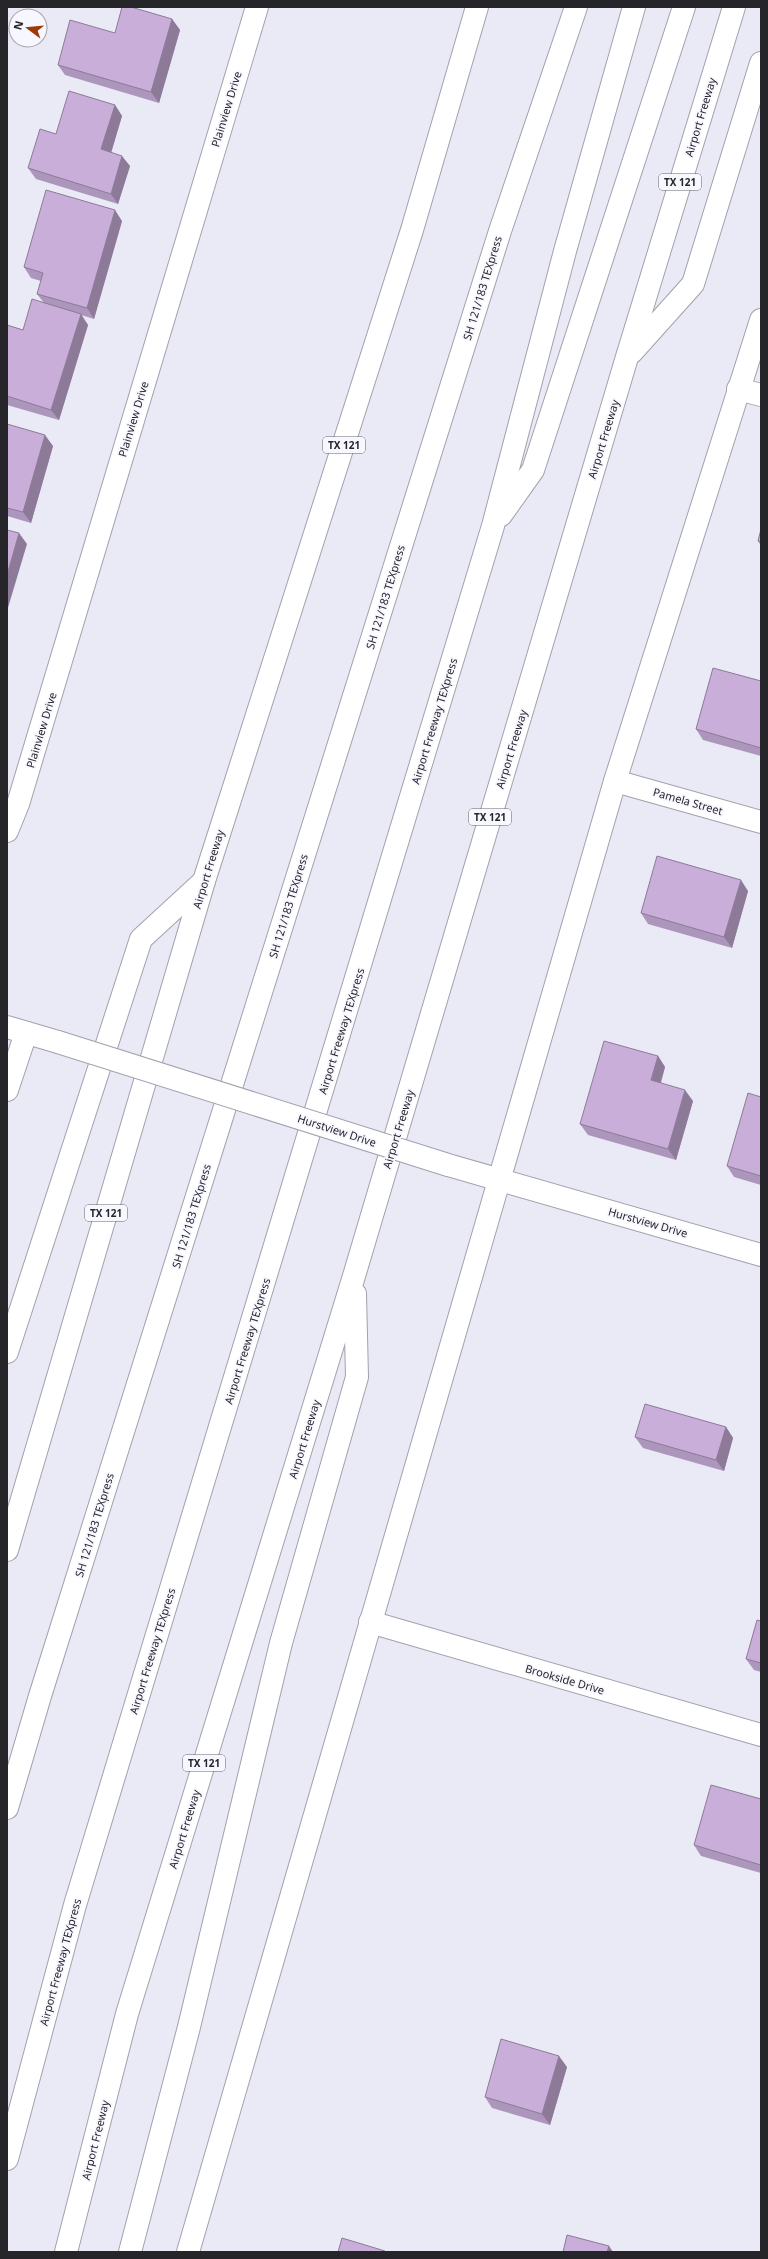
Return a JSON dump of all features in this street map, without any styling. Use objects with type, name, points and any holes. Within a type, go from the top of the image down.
[{"type":"main road","name":"Plainview Drive","points":[[7,831],[18,804],[257,7]]},
{"type":"main road","name":"Airport Freeway","points":[[7,1550],[204,881],[412,230],[477,7]]},
{"type":"main road","name":"SH 121/183 TEXpress","points":[[7,1808],[43,1688],[500,231],[576,7]]},
{"type":"main road","points":[[493,526],[565,251],[634,7]]},
{"type":"main road","points":[[493,526],[533,470],[684,7]]},
{"type":"main road","name":"Airport Freeway","points":[[66,2252],[127,2014],[354,1276],[627,357],[734,7]]},
{"type":"main road","points":[[627,357],[692,284],[761,63]]},
{"type":"main road","points":[[188,2252],[370,1622],[501,1180],[615,781],[761,320]]},
{"type":"main road","points":[[738,389],[761,395]]},
{"type":"main road","name":"Airport Freeway TEXpress","points":[[7,2159],[75,1905],[493,526]]},
{"type":"main road","name":"Pamela Street","points":[[615,781],[761,822]]},
{"type":"main road","points":[[7,1352],[141,939],[204,881]]},
{"type":"main road","points":[[7,1090],[16,1030]]},
{"type":"main road","name":"Hurstview Drive","points":[[16,1030],[448,1165],[761,1255]]},
{"type":"main road","points":[[130,2252],[189,2027],[281,1643],[357,1377],[354,1276]]},
{"type":"main road","name":"Brookside Drive","points":[[370,1622],[761,1735]]},
{"type":"building","points":[[122,7],[131,7],[172,19],[151,92],[58,65],[70,20],[115,33]]},
{"type":"building","points":[[69,91],[115,105],[101,149],[122,156],[111,194],[28,168],[40,129],[56,134]]},
{"type":"building","points":[[46,190],[115,210],[87,308],[37,294],[43,273],[24,267]]},
{"type":"building","points":[[32,299],[81,314],[51,410],[7,396],[7,325],[23,330]]},
{"type":"building","points":[[7,424],[45,435],[23,512],[7,508]]},
{"type":"building","points":[[761,529],[761,542],[758,541]]},
{"type":"building","points":[[7,530],[19,533],[7,575]]},
{"type":"building","points":[[713,668],[761,681],[761,748],[696,729]]},
{"type":"building","points":[[657,856],[741,880],[724,937],[641,913]]},
{"type":"building","points":[[604,1041],[658,1056],[651,1080],[685,1090],[668,1149],[580,1124]]},
{"type":"building","points":[[748,1093],[761,1097],[761,1176],[727,1166]]},
{"type":"building","points":[[645,1404],[726,1427],[716,1460],[635,1437]]},
{"type":"building","points":[[757,1620],[761,1621],[761,1663],[746,1659]]},
{"type":"building","points":[[711,1785],[761,1799],[761,1865],[694,1845]]},
{"type":"building","points":[[501,2039],[559,2056],[542,2114],[485,2097]]},
{"type":"building","points":[[567,2235],[609,2246],[607,2252],[563,2252]]},
{"type":"building","points":[[342,2238],[385,2251],[385,2252],[338,2252]]}]
